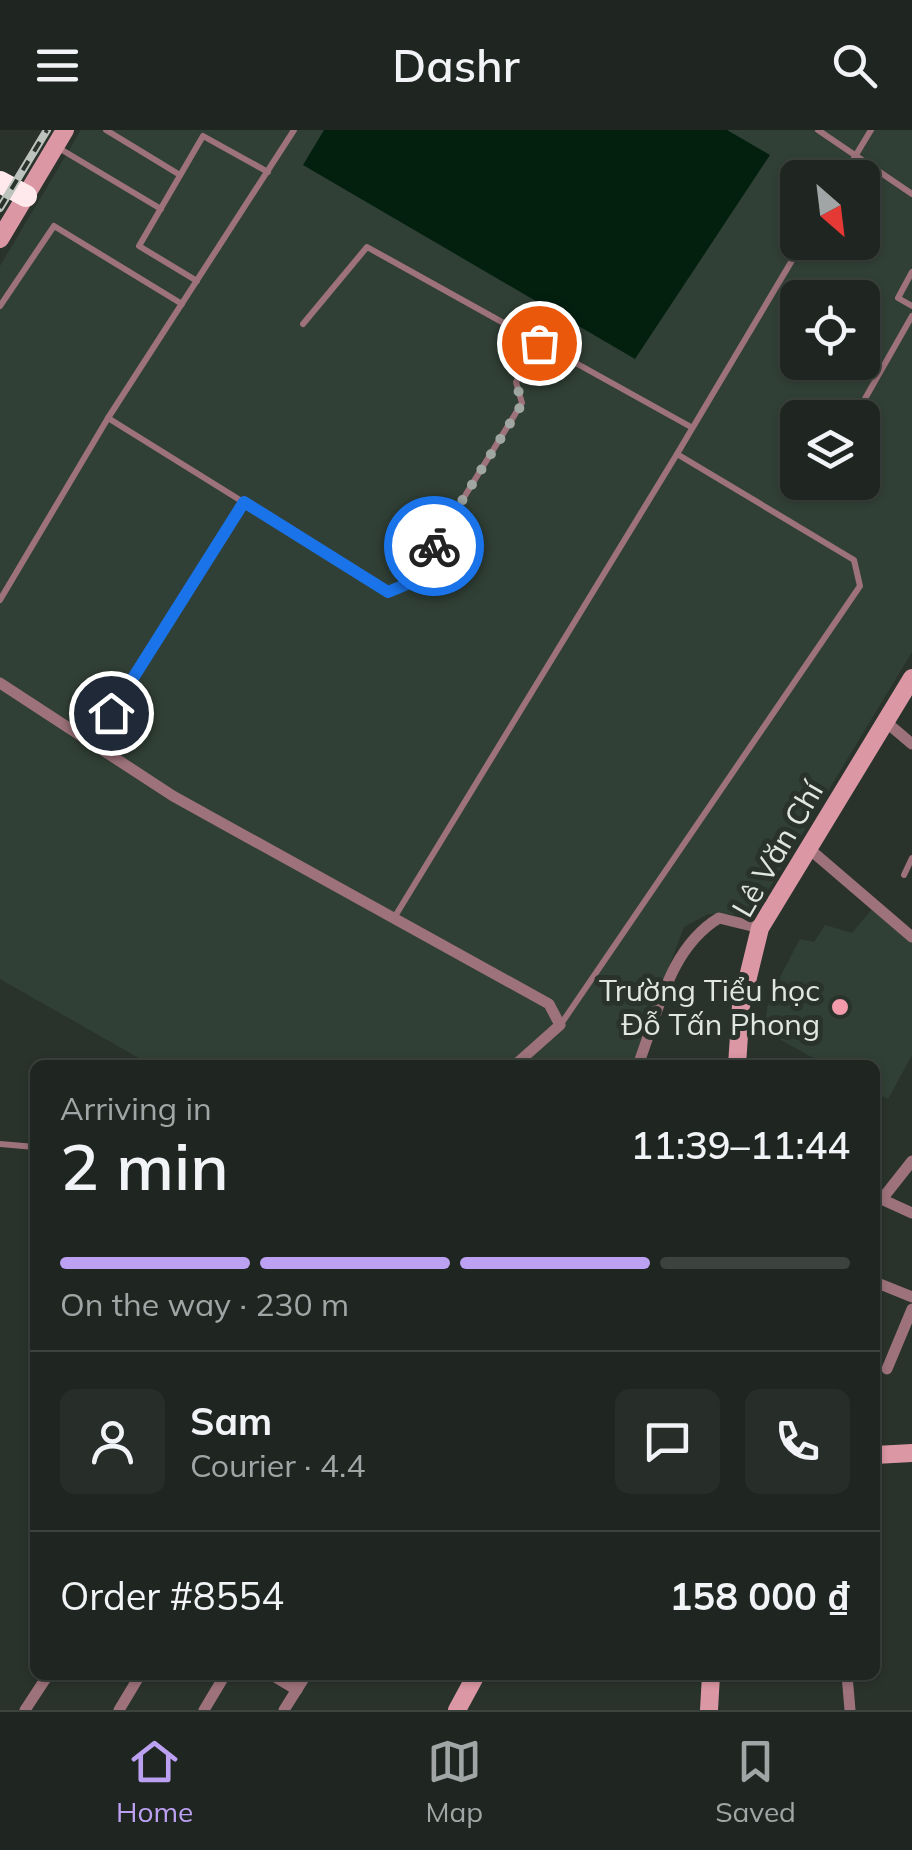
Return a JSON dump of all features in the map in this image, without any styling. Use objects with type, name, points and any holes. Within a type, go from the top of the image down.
[{"type":"highway","points":[[0,182],[26,196]]},
{"type":"main road","points":[[0,239],[61,138]]},
{"type":"main road","name":"Lê Văn Chí","points":[[737,1060],[741,1006],[760,928],[912,678]]},
{"type":"main road","points":[[880,1455],[912,1453]]},
{"type":"main road","points":[[457,1710],[473,1680]]},
{"type":"main road","points":[[709,1710],[711,1680]]},
{"type":"street","points":[[0,684],[173,796],[549,1004],[560,1025],[521,1060]]},
{"type":"street","points":[[886,722],[912,744]]},
{"type":"street","points":[[807,847],[912,937]]},
{"type":"street","points":[[640,1060],[682,949],[697,931],[718,918],[760,928]]},
{"type":"street","points":[[880,1196],[912,1161]]},
{"type":"street","points":[[880,1199],[912,1213]]},
{"type":"street","points":[[880,1284],[912,1297]]},
{"type":"street","points":[[887,1370],[912,1309]]},
{"type":"street","points":[[24,1710],[45,1680]]},
{"type":"street","points":[[120,1710],[137,1680]]},
{"type":"street","points":[[204,1710],[222,1680]]},
{"type":"street","points":[[280,1680],[297,1690]]},
{"type":"street","points":[[284,1710],[303,1680]]},
{"type":"street","points":[[847,1680],[850,1710]]},
{"type":"lane","points":[[106,130],[180,175]]},
{"type":"lane","points":[[0,600],[108,418],[294,130]]},
{"type":"lane","points":[[818,130],[912,194]]},
{"type":"lane","points":[[852,160],[871,130]]},
{"type":"lane","points":[[197,281],[139,246],[203,136],[268,172]]},
{"type":"lane","points":[[61,138],[161,209]]},
{"type":"lane","points":[[0,306],[54,226],[182,304]]},
{"type":"lane","points":[[303,324],[368,247],[691,427]]},
{"type":"lane","points":[[394,918],[792,260]]},
{"type":"lane","points":[[912,272],[898,298],[912,306]]},
{"type":"lane","points":[[864,400],[912,316]]},
{"type":"lane","points":[[108,418],[388,592],[405,588],[522,404],[516,382],[539,343]]},
{"type":"lane","points":[[560,1025],[860,586],[854,560],[677,454]]},
{"type":"lane","points":[[92,744],[244,502]]},
{"type":"lane","points":[[904,875],[912,858]]},
{"type":"lane","points":[[0,1144],[30,1147]]},
{"type":"shaded area","points":[[81,130],[912,130],[912,652],[753,915],[708,914],[684,927],[634,1060],[142,1060],[0,979],[0,266]]},
{"type":"shaded area","points":[[324,130],[727,130],[770,155],[635,359],[303,165]]},
{"type":"shaded area","name":"Trường Tiểu học Đỗ Tấn Phong","points":[[872,909],[912,941],[912,1055],[888,1099],[880,1095],[880,1060],[817,1060],[763,1030],[772,984],[779,979],[800,939],[814,942],[825,925],[852,933]]},
{"type":"railway","points":[[0,208],[47,130]]},
{"type":"way so far","points":[[434,546],[522,404],[516,382],[539,343]]},
{"type":"place","name":"Trường Tiểu học Đỗ Tấn Phong","points":[[840,1007]]},
{"type":"route","points":[[111,713],[244,502],[388,592],[398,592],[412,582],[434,546]]}]
